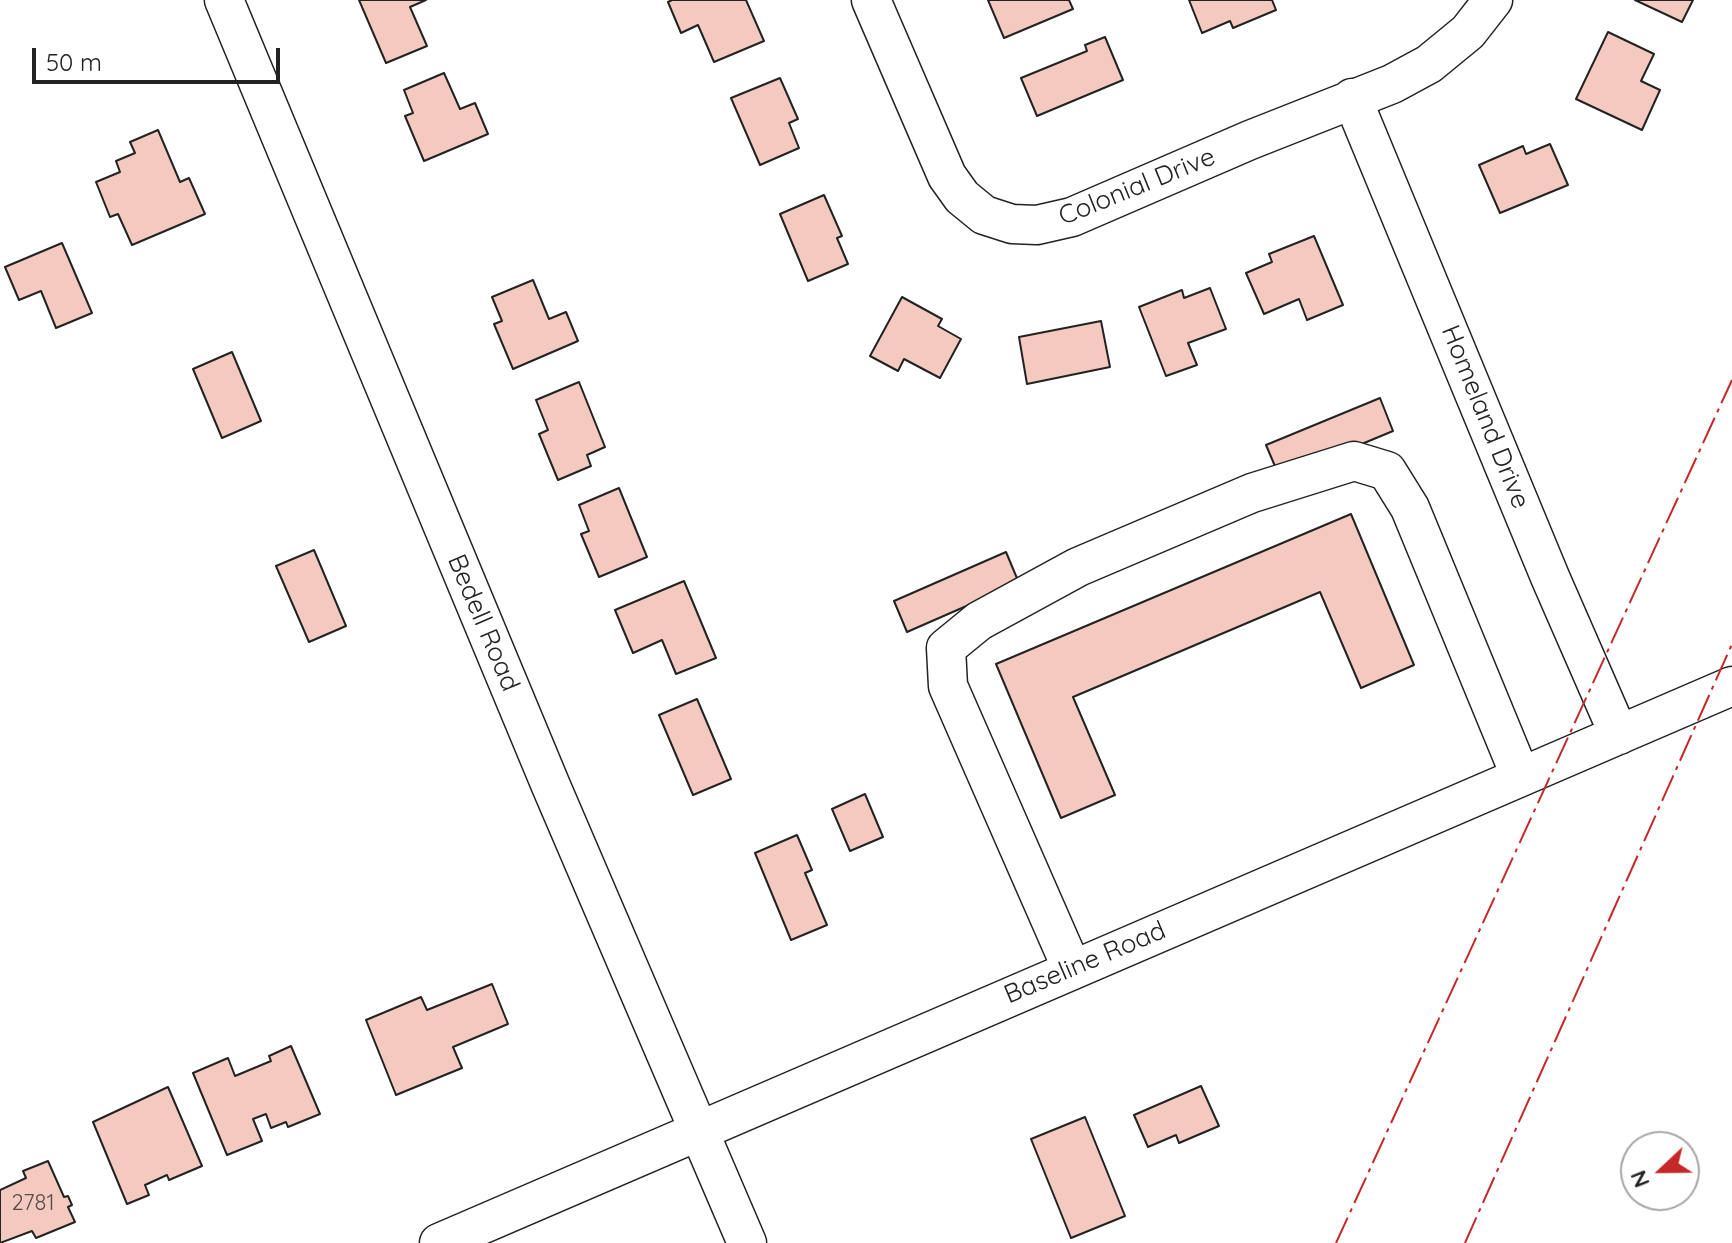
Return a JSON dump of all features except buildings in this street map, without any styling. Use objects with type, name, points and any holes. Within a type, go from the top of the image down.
[{"type":"street","name":"Bedell Road","points":[[224,0],[551,786],[747,1243]]},
{"type":"street","name":"Colonial Drive","points":[[871,0],[947,176],[962,197],[984,215],[1012,224],[1037,225],[1072,217],[1352,98],[1392,84],[1429,64],[1468,32],[1493,0]]},
{"type":"street","name":"Homeland Drive","points":[[1352,98],[1550,577],[1619,735]]},
{"type":"street","points":[[1072,969],[948,686],[946,648],[979,621],[1078,567],[1252,493],[1354,461],[1387,471],[1410,508],[1520,775]]},
{"type":"street","name":"Baseline Road","points":[[439,1243],[1732,686]]},
{"type":"power","points":[[1336,1243],[1732,380]]},
{"type":"power","points":[[1465,1243],[1732,644]]}]
